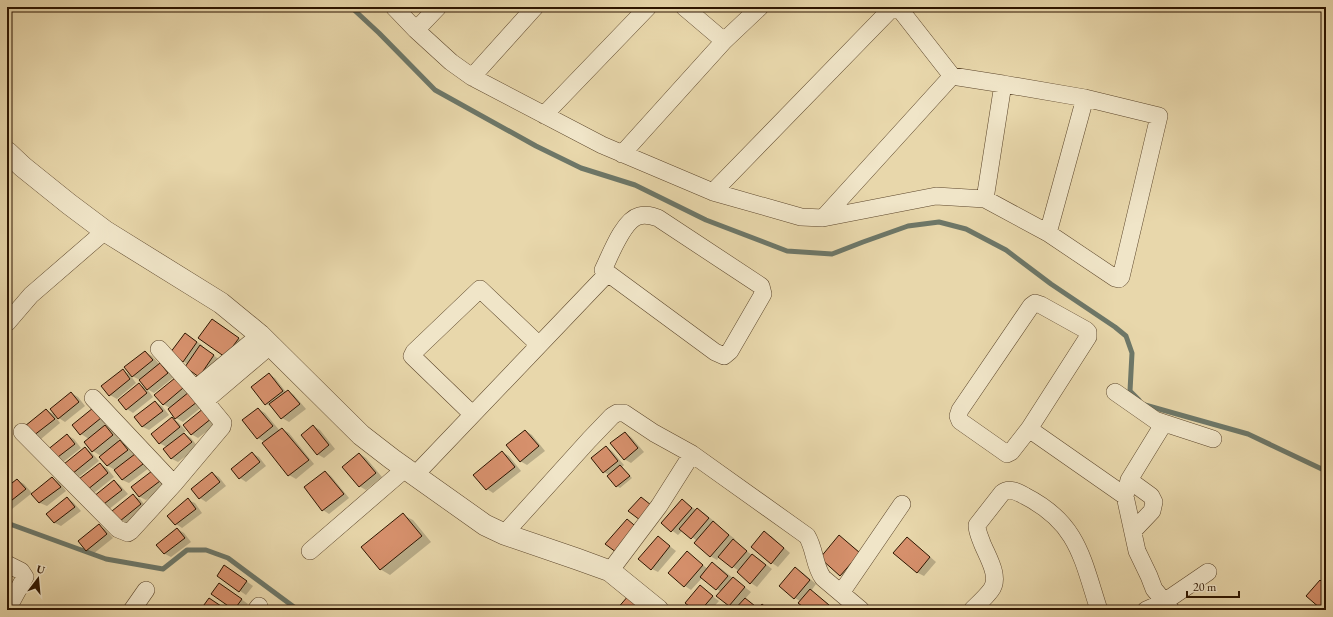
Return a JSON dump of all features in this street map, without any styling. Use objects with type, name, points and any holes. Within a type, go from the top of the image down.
[{"type":"street","points":[[394,7],[416,30],[451,62],[472,76],[602,145],[713,192],[801,217],[823,218],[936,196],[985,199],[1048,233],[1115,278],[1121,276],[1159,116],[1085,98],[952,76],[898,7]]},
{"type":"street","points":[[416,30],[438,7]]},
{"type":"street","points":[[472,76],[535,7]]},
{"type":"street","points":[[544,115],[648,7]]},
{"type":"street","points":[[684,7],[724,41]]},
{"type":"street","points":[[622,154],[724,41],[760,7]]},
{"type":"street","points":[[713,192],[893,7]]},
{"type":"street","points":[[823,218],[952,76]]},
{"type":"street","points":[[985,199],[1004,84]]},
{"type":"street","points":[[1048,233],[1085,98]]},
{"type":"street","points":[[7,152],[69,204],[105,231],[221,303],[265,340],[361,435],[485,525],[504,534],[577,558],[610,571],[658,610]]},
{"type":"street","points":[[310,551],[410,472],[603,277],[625,227],[634,218],[640,215],[648,215],[658,218],[761,286],[763,294],[730,351],[724,356],[715,352],[606,272]]},
{"type":"street","points":[[7,323],[31,294],[105,231]]},
{"type":"street","points":[[410,472],[606,272]]},
{"type":"street","points":[[469,411],[412,356],[414,352],[478,289],[482,290],[536,342]]},
{"type":"street","points":[[1035,303],[1086,330],[1088,334],[1087,340],[1029,429],[1011,452],[1007,454],[960,421],[958,416],[960,410],[1031,306],[1035,303]]},
{"type":"street","points":[[200,395],[265,340]]},
{"type":"street","points":[[22,432],[118,529],[128,533],[174,484],[222,427],[222,423],[200,395],[159,349]]},
{"type":"street","points":[[1115,392],[1155,420],[1213,439]]},
{"type":"street","points":[[93,398],[174,484]]},
{"type":"street","points":[[504,534],[588,440],[612,416],[618,413],[624,413],[654,433],[692,454],[807,536],[810,541],[819,572],[823,578],[861,610]]},
{"type":"street","points":[[1164,423],[1127,488],[1137,551],[1154,589],[1168,606]]},
{"type":"street","points":[[1029,429],[1127,488],[1151,496],[1154,502],[1152,511],[1133,531]]},
{"type":"street","points":[[610,571],[659,506],[692,454]]},
{"type":"street","points":[[972,610],[992,589],[994,582],[992,566],[977,525],[1005,490],[1022,494],[1033,500],[1051,512],[1064,525],[1078,547],[1099,610]]},
{"type":"street","points":[[841,593],[902,504]]},
{"type":"street","points":[[7,564],[21,571],[26,577],[7,610]]},
{"type":"street","points":[[1146,610],[1168,606],[1208,572]]},
{"type":"street","points":[[132,610],[146,590]]},
{"type":"building","points":[[212,319],[239,338],[225,357],[198,338]]},
{"type":"building","points":[[185,333],[197,342],[183,362],[170,353]]},
{"type":"building","points":[[200,345],[214,355],[199,377],[185,367]]},
{"type":"building","points":[[145,351],[153,360],[132,377],[124,367]]},
{"type":"building","points":[[160,363],[168,373],[147,390],[139,380]]},
{"type":"building","points":[[123,369],[130,379],[109,396],[101,386]]},
{"type":"building","points":[[269,373],[283,391],[265,405],[251,387]]},
{"type":"building","points":[[175,378],[183,388],[163,405],[154,395]]},
{"type":"building","points":[[139,383],[147,393],[126,410],[118,400]]},
{"type":"building","points":[[288,390],[300,404],[281,419],[269,404]]},
{"type":"building","points":[[71,392],[79,402],[58,419],[50,409]]},
{"type":"building","points":[[189,392],[197,402],[175,419],[168,409]]},
{"type":"building","points":[[155,401],[163,411],[142,427],[134,417]]},
{"type":"building","points":[[93,408],[101,418],[80,435],[72,425]]},
{"type":"building","points":[[204,408],[212,418],[191,435],[183,425]]},
{"type":"building","points":[[258,408],[273,426],[257,439],[242,420]]},
{"type":"building","points":[[46,409],[55,419],[33,436],[25,426]]},
{"type":"building","points":[[172,417],[180,427],[159,444],[151,434]]},
{"type":"building","points":[[105,425],[113,435],[92,452],[84,442]]},
{"type":"building","points":[[313,425],[329,445],[317,455],[301,435]]},
{"type":"building","points":[[282,428],[309,460],[288,476],[262,443]]},
{"type":"building","points":[[525,430],[539,446],[520,462],[506,445]]},
{"type":"building","points":[[625,432],[638,448],[624,460],[610,443]]},
{"type":"building","points":[[184,433],[192,442],[171,459],[163,449]]},
{"type":"building","points":[[67,434],[75,444],[54,460],[46,451]]},
{"type":"building","points":[[120,440],[128,450],[107,466],[99,457]]},
{"type":"building","points":[[606,446],[618,461],[603,473],[591,458]]},
{"type":"building","points":[[85,447],[93,457],[72,474],[64,464]]},
{"type":"building","points":[[502,451],[515,467],[486,490],[473,475]]},
{"type":"building","points":[[252,452],[260,462],[239,479],[231,469]]},
{"type":"building","points":[[359,453],[376,473],[359,487],[342,467]]},
{"type":"building","points":[[135,454],[143,464],[122,480],[114,470]]},
{"type":"building","points":[[100,463],[108,473],[87,490],[79,479]]},
{"type":"building","points":[[620,465],[630,476],[616,487],[607,476]]},
{"type":"building","points":[[152,471],[160,481],[139,497],[131,487]]},
{"type":"building","points":[[325,471],[344,494],[322,511],[304,487]]},
{"type":"building","points":[[212,472],[220,482],[199,499],[191,489]]},
{"type":"building","points":[[52,477],[61,487],[39,503],[31,494]]},
{"type":"building","points":[[17,479],[26,489],[7,504],[7,487]]},
{"type":"building","points":[[114,480],[122,490],[100,507],[93,497]]},
{"type":"building","points":[[133,494],[141,504],[120,521],[112,511]]},
{"type":"building","points":[[67,497],[75,507],[54,523],[46,514]]},
{"type":"building","points":[[641,497],[656,509],[644,523],[628,511]]},
{"type":"building","points":[[188,498],[196,509],[175,525],[167,516]]},
{"type":"building","points":[[682,499],[692,508],[671,532],[661,523]]},
{"type":"building","points":[[697,508],[709,518],[691,539],[679,529]]},
{"type":"building","points":[[403,513],[422,536],[380,570],[361,547]]},
{"type":"building","points":[[627,519],[640,530],[620,555],[605,544]]},
{"type":"building","points":[[713,521],[729,535],[710,557],[694,543]]},
{"type":"building","points":[[99,524],[107,534],[86,551],[78,541]]},
{"type":"building","points":[[177,528],[185,538],[164,554],[156,545]]},
{"type":"building","points":[[764,531],[784,548],[771,564],[751,547]]},
{"type":"building","points":[[839,535],[860,553],[840,576],[820,558]]},
{"type":"building","points":[[658,536],[670,546],[651,570],[638,559]]},
{"type":"building","points":[[907,537],[930,557],[917,573],[893,553]]},
{"type":"building","points":[[733,539],[747,551],[732,568],[718,557]]},
{"type":"building","points":[[687,551],[703,565],[684,587],[668,573]]},
{"type":"building","points":[[752,554],[766,565],[750,584],[737,572]]},
{"type":"building","points":[[712,562],[728,576],[716,590],[700,577]]},
{"type":"building","points":[[224,565],[247,581],[239,592],[217,576]]},
{"type":"building","points":[[795,567],[810,580],[794,599],[779,586]]},
{"type":"building","points":[[733,577],[745,587],[729,606],[716,596]]},
{"type":"building","points":[[1320,580],[1326,586],[1326,603],[1321,609],[1306,596]]},
{"type":"building","points":[[219,583],[242,599],[234,610],[211,594]]},
{"type":"building","points":[[700,585],[713,596],[701,610],[694,610],[685,603]]},
{"type":"building","points":[[810,589],[829,605],[824,610],[807,610],[798,603]]},
{"type":"building","points":[[629,595],[644,610],[616,610]]},
{"type":"building","points":[[209,598],[227,610],[201,609]]},
{"type":"building","points":[[745,598],[755,606],[752,610],[734,610]]},
{"type":"building","points":[[762,604],[769,610],[757,610]]},
{"type":"waterway","points":[[351,7],[435,90],[536,146],[581,168],[635,185],[706,220],[787,251],[832,254],[908,226],[939,222],[966,229],[1006,250],[1051,284],[1126,336],[1132,353],[1130,391],[1139,400]]},
{"type":"waterway","points":[[1145,405],[1248,434],[1326,471]]},
{"type":"waterway","points":[[7,523],[106,559],[163,569],[187,550],[206,550],[228,558],[298,610]]}]
